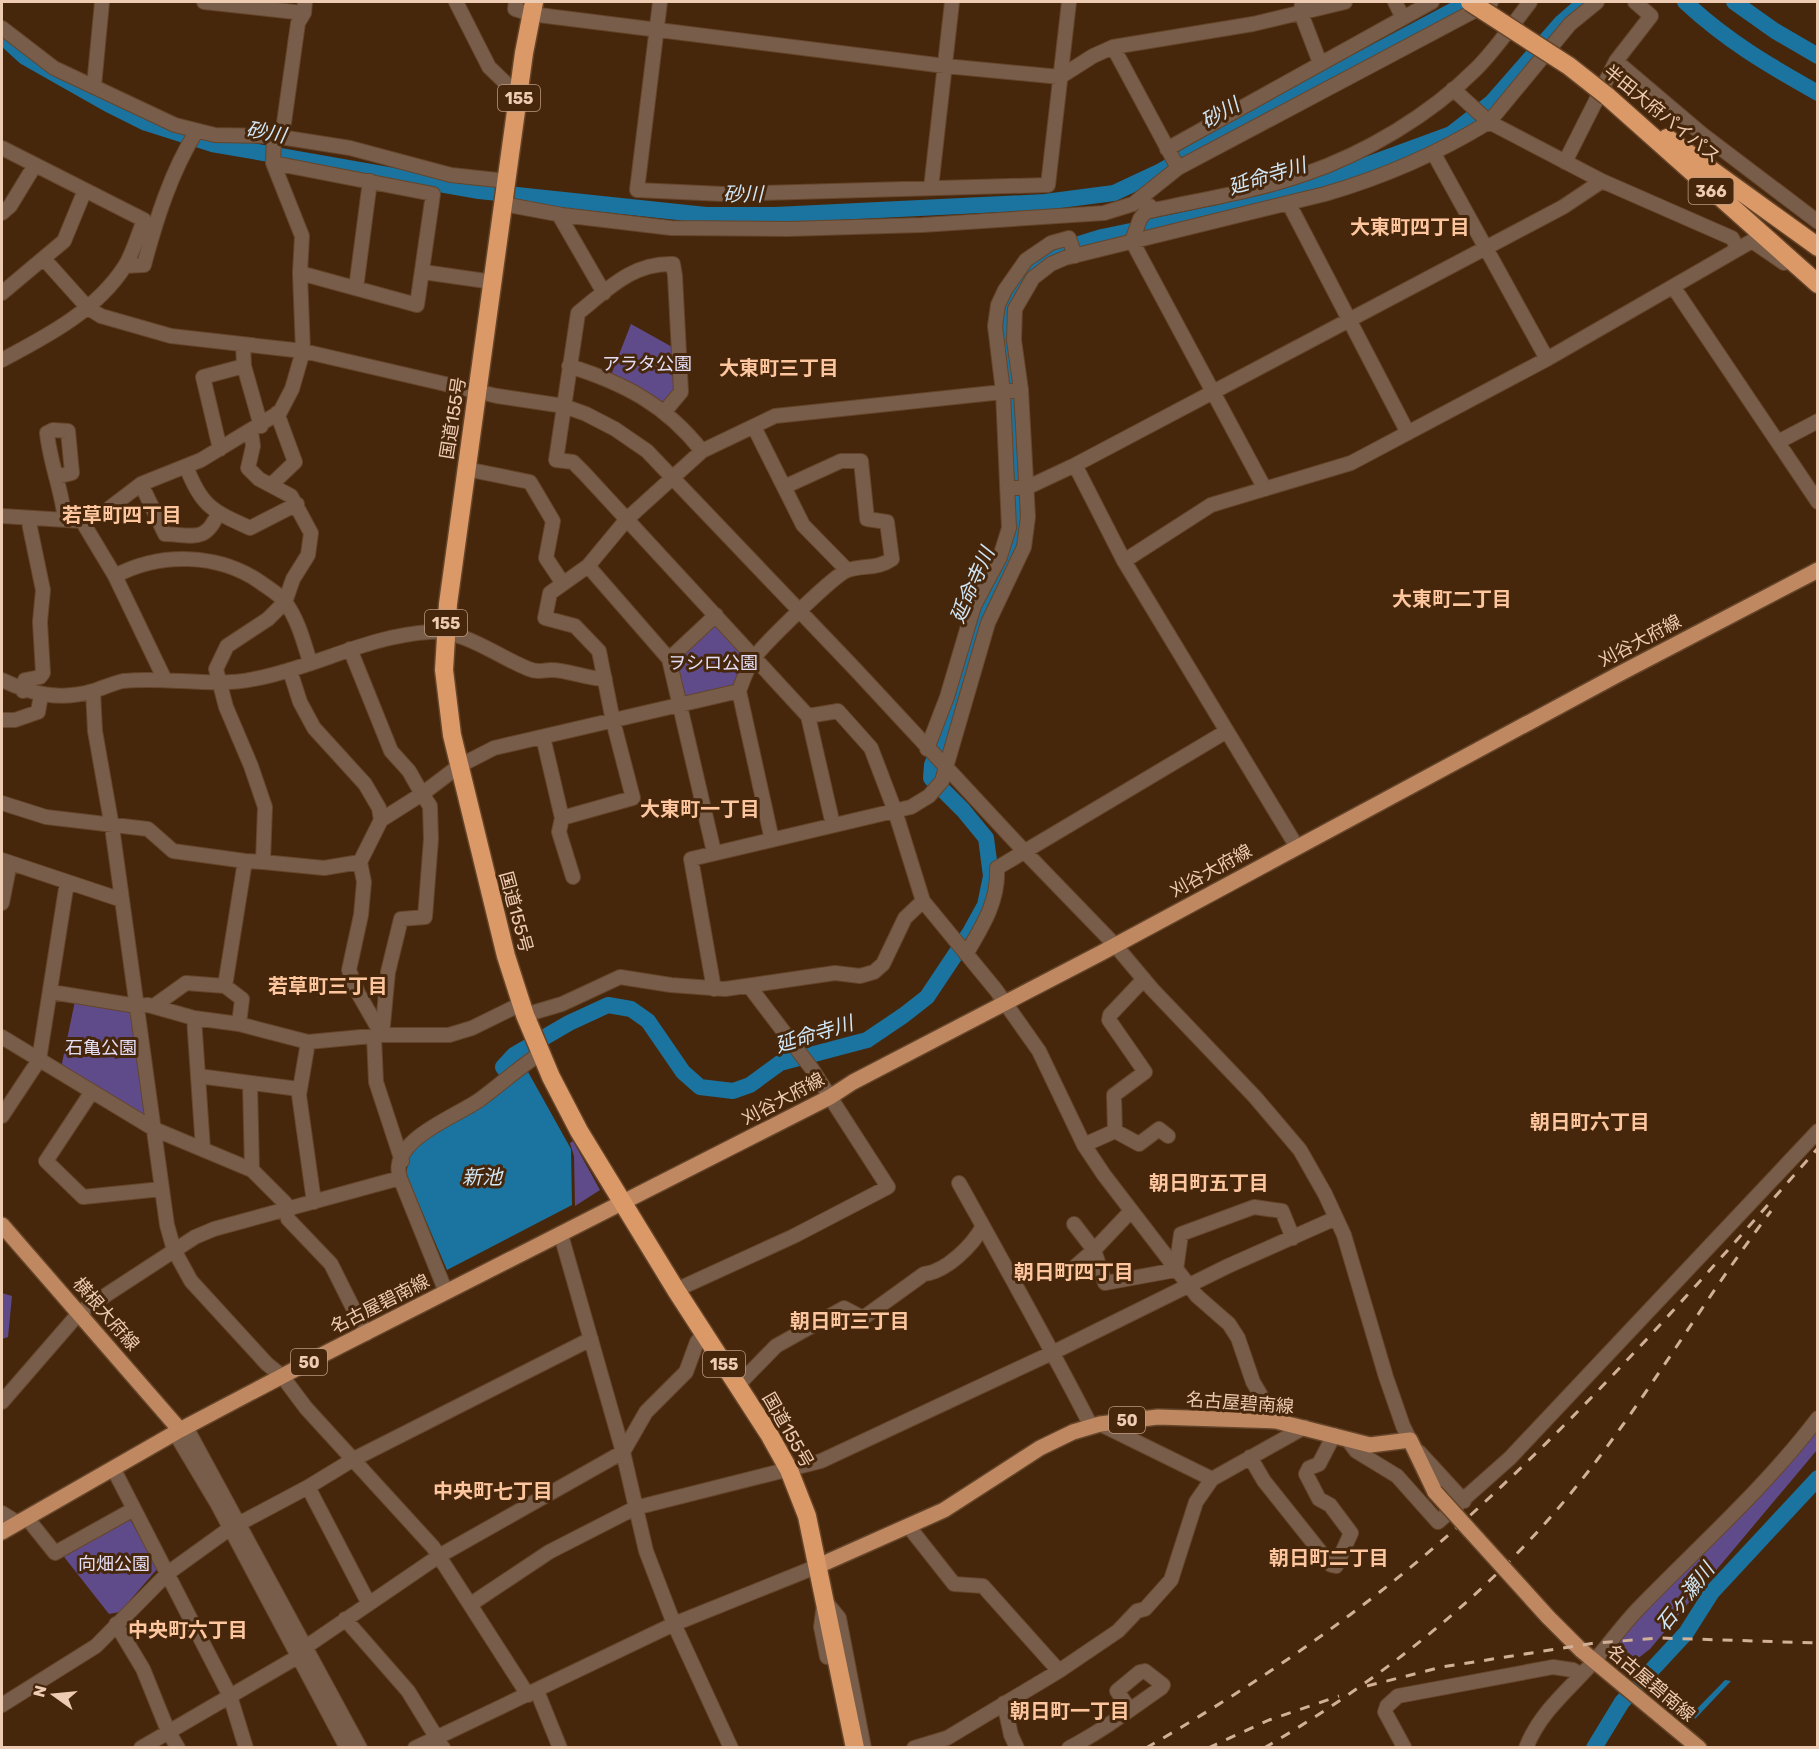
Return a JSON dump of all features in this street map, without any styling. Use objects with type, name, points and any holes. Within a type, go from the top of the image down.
[{"type":"highway","name":"半田大府パイパス","points":[[1470,2],[1569,66],[1818,271]]},
{"type":"highway","name":"国道155号","points":[[532,6],[445,632],[447,707],[484,870],[532,1035],[579,1131],[676,1290],[738,1385],[789,1470],[805,1506],[855,1748]]},
{"type":"highway","name":"366","points":[[1606,96],[1818,247]]},
{"type":"highway","name":"366","points":[[1606,96],[1818,284]]},
{"type":"main road","name":"刈谷大府線","points":[[623,1205],[1818,570]]},
{"type":"main road","name":"名古屋碧南線","points":[[2,1532],[180,1430],[282,1376],[623,1205]]},
{"type":"main road","name":"横根大府線","points":[[2,1225],[80,1312],[180,1430]]},
{"type":"main road","name":"名古屋碧南線","points":[[818,1566],[944,1510],[1040,1448],[1095,1425],[1158,1417],[1276,1421],[1370,1445],[1410,1440],[1435,1492],[1548,1617],[1607,1672],[1699,1748]]},
{"type":"street","points":[[94,86],[102,2]]},
{"type":"street","points":[[2,516],[82,521],[103,513],[141,484],[186,466],[256,428],[277,413],[292,389],[303,351],[300,273],[302,236],[273,163],[298,23],[305,7],[204,2]]},
{"type":"street","points":[[456,2],[489,67],[519,96]]},
{"type":"street","points":[[516,2],[515,9],[532,6],[656,30],[945,66],[1060,77],[1093,56],[1113,47],[1253,24],[1301,7],[1345,2]]},
{"type":"street","points":[[660,2],[636,190],[723,194],[1048,185],[1069,2]]},
{"type":"street","points":[[931,188],[952,2]]},
{"type":"street","points":[[1395,2],[1403,18]]},
{"type":"street","points":[[504,204],[559,214],[671,228],[788,229],[1083,216],[1134,204],[1173,158],[1320,63],[1432,2]]},
{"type":"street","points":[[1265,489],[1132,240],[1142,215],[1173,158],[1491,2]]},
{"type":"street","points":[[1142,215],[1251,190],[1307,174],[1374,144],[1453,90],[1477,68],[1530,2]]},
{"type":"street","points":[[714,989],[691,859],[911,807],[928,796],[945,773],[988,623],[1024,547],[1028,517],[1020,390],[1013,326],[1019,297],[1042,270],[1074,255],[1289,204],[1365,182],[1434,154],[1489,121],[1570,24],[1597,2]]},
{"type":"street","points":[[1565,162],[1616,61],[1652,16],[1635,2]]},
{"type":"street","points":[[1301,7],[1320,63]]},
{"type":"street","points":[[2,28],[54,68],[175,125],[196,132],[215,135],[277,137],[350,148],[451,175],[507,182]]},
{"type":"street","points":[[1113,47],[1173,158]]},
{"type":"street","points":[[1616,61],[1702,134],[1818,222]]},
{"type":"street","points":[[1453,90],[1489,121],[1602,181],[1732,238],[1738,249]]},
{"type":"street","points":[[125,266],[144,265],[152,235],[182,155],[196,132]]},
{"type":"street","points":[[2,148],[144,220],[125,266],[88,308],[43,339],[2,360]]},
{"type":"street","points":[[1434,154],[1546,359]]},
{"type":"street","points":[[273,163],[433,194],[417,305],[300,273]]},
{"type":"street","points":[[2,213],[10,206],[34,165]]},
{"type":"street","points":[[356,288],[370,181]]},
{"type":"street","points":[[1007,488],[1025,488],[1075,465],[1563,207],[1602,181]]},
{"type":"street","points":[[2,293],[64,241],[85,190]]},
{"type":"street","points":[[1781,212],[1790,200]]},
{"type":"street","points":[[1289,204],[1408,433]]},
{"type":"street","points":[[559,214],[604,293]]},
{"type":"street","points":[[928,749],[947,697],[974,606],[1000,557],[1009,528],[1004,392],[995,326],[998,306],[1005,290],[1026,260],[1051,243],[1069,238],[1074,255]]},
{"type":"street","points":[[1124,561],[1211,504],[1352,463],[1674,288],[1753,239],[1818,292]]},
{"type":"street","points":[[44,259],[88,308],[100,316],[171,336],[303,351],[497,396],[564,406],[586,414],[630,438],[672,476],[928,749],[945,773],[1115,945],[1300,1149],[1344,1234],[1386,1377],[1402,1426],[1410,1440]]},
{"type":"street","points":[[664,411],[681,392],[673,264],[654,263],[634,270],[578,313],[556,460],[573,462],[808,716],[833,825]]},
{"type":"street","points":[[423,272],[493,282]]},
{"type":"street","points":[[1674,288],[1818,502]]},
{"type":"street","points":[[1005,290],[1019,297]]},
{"type":"street","points":[[243,344],[244,366],[256,428],[248,468],[258,479],[272,484],[291,496],[310,533],[308,555],[293,579],[285,602],[268,619],[227,646],[216,669],[219,684],[265,807],[263,862]]},
{"type":"street","points":[[220,449],[203,377],[244,366]]},
{"type":"street","points":[[569,366],[609,378],[664,411],[702,451]]},
{"type":"street","points":[[562,818],[633,798],[613,721],[600,651],[576,626],[545,618],[550,593],[562,582],[588,566],[627,519],[672,476],[702,451],[775,416],[1020,390]]},
{"type":"street","points":[[272,484],[295,462],[277,413]]},
{"type":"street","points":[[1778,442],[1818,421]]},
{"type":"street","points":[[754,427],[803,525],[847,570]]},
{"type":"street","points":[[772,840],[739,691],[754,657],[799,610],[847,570],[883,566],[892,559],[887,522],[867,519],[861,461],[841,461],[784,487]]},
{"type":"street","points":[[1075,465],[1124,561],[1297,846]]},
{"type":"street","points":[[186,466],[205,504],[218,513],[250,528],[297,504]]},
{"type":"street","points":[[466,469],[530,482],[553,521],[546,558],[562,582]]},
{"type":"street","points":[[56,477],[65,520]]},
{"type":"street","points":[[141,484],[165,534],[203,535],[211,530],[218,513]]},
{"type":"street","points":[[23,691],[25,680],[43,673],[40,622],[43,590],[28,518]]},
{"type":"street","points":[[82,521],[115,576],[165,680]]},
{"type":"street","points":[[115,576],[147,562],[222,562],[240,569],[285,602],[299,628],[310,662]]},
{"type":"street","points":[[588,566],[669,658],[714,852]]},
{"type":"street","points":[[669,658],[716,615]]},
{"type":"street","points":[[2,680],[23,691],[41,695],[93,692],[120,682],[165,680],[219,684],[290,671],[310,662],[400,635],[445,632],[538,672],[553,670],[605,679]]},
{"type":"street","points":[[963,638],[982,643]]},
{"type":"street","points":[[350,649],[391,751],[409,771],[430,806],[431,838],[425,917],[401,920],[388,972],[378,1036],[376,1082],[402,1161],[400,1178],[446,1292]]},
{"type":"street","points":[[290,671],[300,702],[314,728],[365,784],[379,808],[381,820]]},
{"type":"street","points":[[378,1036],[349,970],[363,893],[364,882],[360,862],[381,820],[422,794],[459,766],[494,748],[739,691]]},
{"type":"street","points":[[93,692],[95,731],[112,827],[167,1225],[174,1250],[191,1281],[267,1364],[282,1376],[439,1556],[533,1693],[560,1748]]},
{"type":"street","points":[[2,720],[15,720],[38,712],[41,695]]},
{"type":"street","points":[[808,716],[838,711],[871,748],[895,811],[923,902],[1005,1003],[1039,1051],[1084,1145],[1131,1210],[1197,1296],[1229,1324],[1238,1338],[1254,1382],[1276,1421]]},
{"type":"street","points":[[966,954],[984,924],[996,894],[997,868],[1227,731]]},
{"type":"street","points":[[543,737],[562,818],[559,832],[573,877]]},
{"type":"street","points":[[2,803],[28,814],[112,827],[148,829],[173,851],[245,861],[324,868],[360,862]]},
{"type":"street","points":[[2,903],[6,861],[122,900]]},
{"type":"street","points":[[225,986],[245,861]]},
{"type":"street","points":[[2,1116],[39,1059],[67,882]]},
{"type":"street","points":[[51,992],[154,1006],[194,1018],[239,1024],[308,1042],[378,1036],[449,1035],[523,1009],[562,1005],[620,977],[714,989],[835,973],[860,976],[874,972],[883,964],[905,918],[923,902]]},
{"type":"street","points":[[1115,1131],[1114,1095],[1144,1072],[1109,1020],[1110,1015],[1144,979]]},
{"type":"street","points":[[154,1006],[186,983],[225,986],[242,999],[239,1024]]},
{"type":"street","points":[[676,1290],[794,1236],[888,1187],[797,1047],[749,986]]},
{"type":"street","points":[[194,1018],[203,1149]]},
{"type":"street","points":[[2,1037],[91,1093],[154,1129],[252,1170],[285,1203],[288,1209],[288,1220],[331,1264],[366,1334]]},
{"type":"street","points":[[308,1042],[299,1089],[314,1202]]},
{"type":"street","points":[[402,1161],[414,1142],[430,1126],[480,1100],[507,1076],[541,1053]]},
{"type":"street","points":[[198,1076],[299,1089]]},
{"type":"street","points":[[250,1084],[252,1170]]},
{"type":"street","points":[[91,1093],[46,1161],[83,1197],[162,1189]]},
{"type":"street","points":[[1115,1131],[1139,1144],[1159,1129],[1168,1136]]},
{"type":"street","points":[[1084,1145],[1115,1131]]},
{"type":"street","points":[[1250,1457],[1264,1481],[1331,1565],[1336,1566],[1351,1533],[1330,1505],[1319,1499],[1306,1474],[1309,1468],[1319,1464],[1341,1438],[1356,1451],[1396,1476],[1438,1522],[1510,1458],[1818,1131]]},
{"type":"street","points":[[2,1402],[80,1312],[174,1250],[214,1229],[400,1178]]},
{"type":"street","points":[[959,1183],[1010,1279],[1095,1425],[1212,1479]]},
{"type":"street","points":[[1176,1270],[1181,1234],[1254,1207],[1282,1211],[1293,1238]]},
{"type":"street","points":[[1069,1272],[1094,1250],[1131,1210]]},
{"type":"street","points":[[471,1604],[549,1552],[634,1508],[821,1461],[1336,1218]]},
{"type":"street","points":[[1074,1224],[1094,1250],[1105,1283],[1176,1270]]},
{"type":"street","points":[[738,1385],[776,1346],[844,1308],[863,1318],[924,1274],[934,1273],[976,1239],[983,1226]]},
{"type":"street","points":[[561,1235],[623,1452],[634,1508],[646,1551],[674,1624],[731,1748]]},
{"type":"street","points":[[141,1748],[303,1651],[345,1619],[439,1556],[623,1452],[646,1412],[686,1372],[697,1342],[704,1333]]},
{"type":"street","points":[[2,1705],[96,1646],[168,1573],[234,1527],[354,1460],[591,1339]]},
{"type":"street","points":[[1386,1377],[1398,1394],[1420,1453],[1464,1501]]},
{"type":"street","points":[[1526,1748],[1532,1734],[1550,1709],[1580,1674],[1595,1661],[1635,1613],[1765,1481],[1818,1418]]},
{"type":"street","points":[[914,1748],[947,1738],[1059,1671],[1102,1644],[1137,1611],[1145,1609],[1171,1580],[1196,1502],[1212,1479],[1305,1427]]},
{"type":"street","points":[[180,1430],[303,1651],[360,1748]]},
{"type":"street","points":[[112,1468],[230,1696],[246,1748]]},
{"type":"street","points":[[308,1487],[369,1604]]},
{"type":"street","points":[[2,1513],[22,1521],[55,1553],[134,1509]]},
{"type":"street","points":[[909,1527],[954,1584],[983,1586],[1059,1671]]},
{"type":"street","points":[[416,1748],[440,1742],[533,1693],[674,1624],[818,1566]]},
{"type":"street","points":[[825,1601],[821,1627],[846,1748]]},
{"type":"street","points":[[825,1601],[839,1618],[864,1748]]},
{"type":"street","points":[[345,1619],[400,1680],[440,1742]]},
{"type":"street","points":[[117,1624],[143,1669],[168,1731],[178,1748]]},
{"type":"street","points":[[303,1651],[346,1748]]},
{"type":"street","points":[[1404,1747],[1385,1712],[1387,1706],[1398,1696],[1553,1667],[1573,1670],[1580,1674]]},
{"type":"street","points":[[1004,1702],[1011,1735],[1017,1748]]},
{"type":"street","points":[[1069,1748],[1094,1735],[1130,1710]]},
{"type":"green space","name":"アラタ公園","points":[[631,324],[674,348],[676,390],[665,404],[611,375]]},
{"type":"green space","name":"ヲシロ公園","points":[[716,620],[750,659],[737,688],[682,700],[674,660]]},
{"type":"green space","name":"石亀公園","points":[[75,1001],[132,1008],[147,1114],[144,1115],[61,1068]]},
{"type":"green space","points":[[573,1141],[600,1190],[575,1206],[574,1156],[570,1143]]},
{"type":"green space","points":[[2,1293],[12,1296],[8,1337],[2,1339]]},
{"type":"green space","points":[[1817,1427],[1817,1450],[1650,1649],[1623,1670],[1616,1667],[1612,1650],[1652,1600]]},
{"type":"green space","name":"向畑公園","points":[[128,1516],[158,1568],[120,1612],[109,1614],[61,1553]]},
{"type":"water","name":"新池","points":[[527,1070],[571,1149],[572,1205],[447,1270],[406,1174],[409,1158],[416,1143]]},
{"type":"water","points":[[1725,1680],[1731,1681],[1695,1719],[1691,1715]]},
{"type":"waterway","name":"砂川","points":[[2,36],[25,57],[108,104],[146,123],[212,144],[479,191],[706,215],[775,215],[1045,202],[1114,193],[1161,171],[1279,103],[1469,2]]},
{"type":"waterway","name":"延命寺川","points":[[513,1080],[503,1067],[514,1055],[569,1023],[608,1005],[631,1009],[648,1021],[683,1072],[700,1087],[733,1091],[750,1085],[780,1063],[867,1040],[927,997],[969,934],[985,905],[991,876],[986,838],[963,810],[931,778],[932,765],[958,698],[976,626],[1005,569],[1017,530],[1014,414],[1005,316],[1016,284],[1026,271],[1044,255],[1102,237],[1222,212],[1301,189],[1451,134],[1492,102],[1561,23],[1585,2]]},
{"type":"waterway","name":"延命寺川","points":[[1685,2],[1716,29],[1748,52],[1818,93]]},
{"type":"waterway","points":[[1734,2],[1775,31],[1818,56]]},
{"type":"waterway","name":"石ヶ瀬川","points":[[1594,1748],[1622,1702],[1686,1633],[1712,1592],[1818,1478]]},
{"type":"railway","points":[[1146,1748],[1227,1699],[1306,1647],[1382,1591],[1454,1530],[1550,1440],[1642,1345],[1818,1148]]},
{"type":"railway","points":[[1264,1748],[1349,1695],[1429,1634],[1467,1602],[1538,1531],[1598,1459],[1771,1211]]},
{"type":"railway","points":[[1367,1686],[1442,1667],[1595,1643],[1660,1638],[1818,1643]]},
{"type":"railway","points":[[1208,1748],[1269,1720],[1339,1696]]},
{"type":"district","name":"大東町四丁目","points":[[1410,227]]},
{"type":"district","name":"大東町三丁目","points":[[779,368]]},
{"type":"district","name":"若草町四丁目","points":[[122,515]]},
{"type":"district","name":"大東町二丁目","points":[[1452,599]]},
{"type":"district","name":"大東町一丁目","points":[[700,809]]},
{"type":"district","name":"若草町三丁目","points":[[328,986]]},
{"type":"district","name":"朝日町六丁目","points":[[1590,1122]]},
{"type":"district","name":"朝日町五丁目","points":[[1209,1183]]},
{"type":"district","name":"朝日町四丁目","points":[[1074,1272]]},
{"type":"district","name":"朝日町三丁目","points":[[850,1321]]},
{"type":"district","name":"中央町七丁目","points":[[493,1491]]},
{"type":"district","name":"朝日町二丁目","points":[[1329,1558]]},
{"type":"district","name":"中央町六丁目","points":[[188,1630]]},
{"type":"district","name":"朝日町一丁目","points":[[1070,1711]]}]
